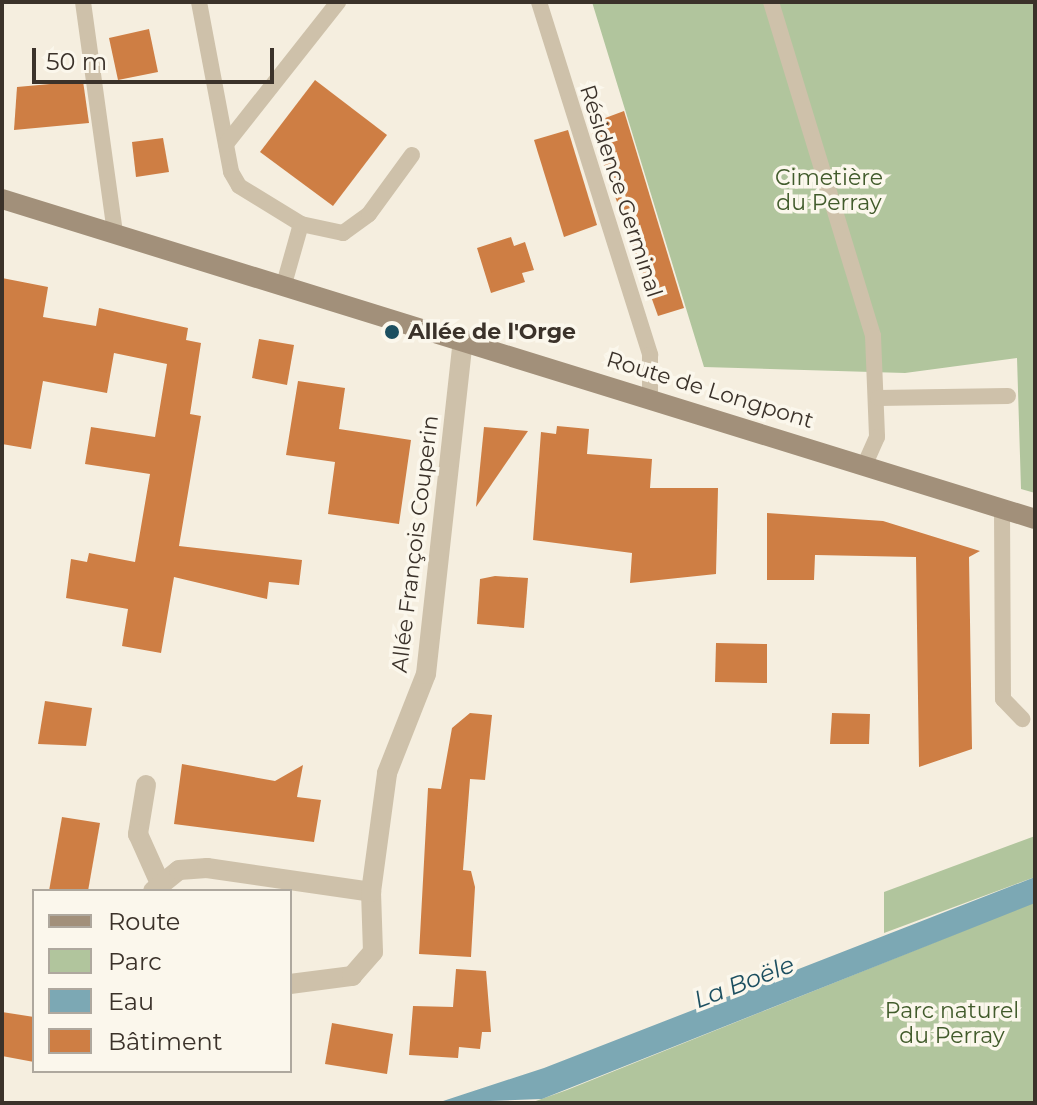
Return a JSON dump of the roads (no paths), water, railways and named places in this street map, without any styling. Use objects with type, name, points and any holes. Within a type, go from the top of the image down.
[{"type":"main road","name":"Route de Longpont","points":[[2,199],[650,395],[1035,519]]},
{"type":"street","name":"Allée François Couperin","points":[[292,984],[352,976],[366,965],[373,952],[371,892],[387,773],[426,674],[463,339]]},
{"type":"street","points":[[146,785],[138,834],[156,886],[207,868],[371,892]]},
{"type":"lane","points":[[83,2],[115,234]]},
{"type":"lane","points":[[199,2],[226,144],[239,186],[301,224],[343,233],[369,214],[412,155]]},
{"type":"lane","points":[[226,144],[338,2]]},
{"type":"lane","name":"Résidence Germinal","points":[[539,2],[650,355],[650,395]]},
{"type":"lane","points":[[771,2],[873,336],[878,398],[877,437],[865,464]]},
{"type":"lane","points":[[284,284],[301,224]]},
{"type":"lane","points":[[878,398],[1008,396]]},
{"type":"lane","points":[[1002,510],[1003,699],[1022,719]]},
{"type":"water","points":[[1035,877],[1035,903],[542,1099],[437,1103],[544,1068]]},
{"type":"place","name":"Allée de l'Orge","points":[[392,332]]},
{"type":"park label","name":"Cimetière du Perray","points":[[829,190]]},
{"type":"park label","name":"Parc naturel du Perray","points":[[952,1022]]},
{"type":"water label","name":"La Boële","points":[[744,982]]}]
